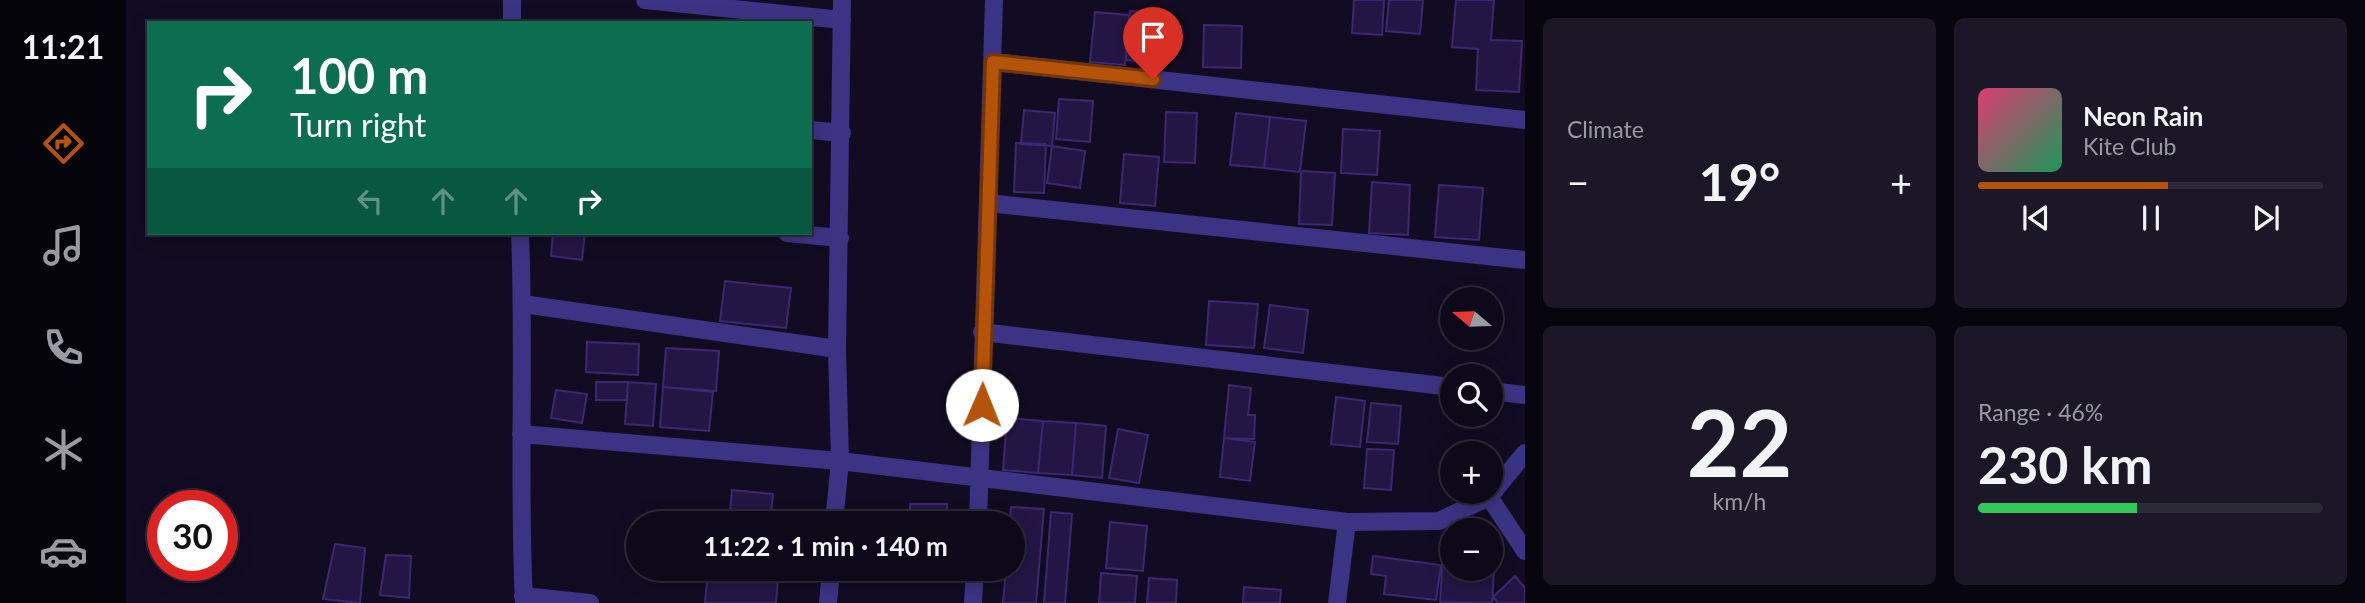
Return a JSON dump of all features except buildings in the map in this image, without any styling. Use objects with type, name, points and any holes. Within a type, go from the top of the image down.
[{"type":"street","points":[[512,0],[512,21]]},
{"type":"street","points":[[645,0],[842,20]]},
{"type":"street","points":[[835,511],[839,461],[837,349],[842,0]]},
{"type":"street","points":[[979,511],[982,332],[995,0]]},
{"type":"street","points":[[993,62],[1525,120]]},
{"type":"street","points":[[812,130],[842,133]]},
{"type":"street","points":[[988,204],[1525,260]]},
{"type":"street","points":[[520,235],[523,304],[523,599],[590,603]]},
{"type":"street","points":[[808,235],[839,238]]},
{"type":"street","points":[[523,304],[837,349]]},
{"type":"street","points":[[982,332],[1440,386]]},
{"type":"street","points":[[1503,392],[1525,395]]},
{"type":"street","points":[[521,434],[839,461],[1347,522],[1439,521],[1474,504]]},
{"type":"street","points":[[1503,480],[1525,453]]},
{"type":"street","points":[[1494,504],[1525,551]]},
{"type":"street","points":[[1337,603],[1347,522]]},
{"type":"street","points":[[828,603],[830,581]]},
{"type":"street","points":[[973,603],[974,581]]},
{"type":"route","points":[[982,405],[982,332],[993,62],[1153,79]]}]
